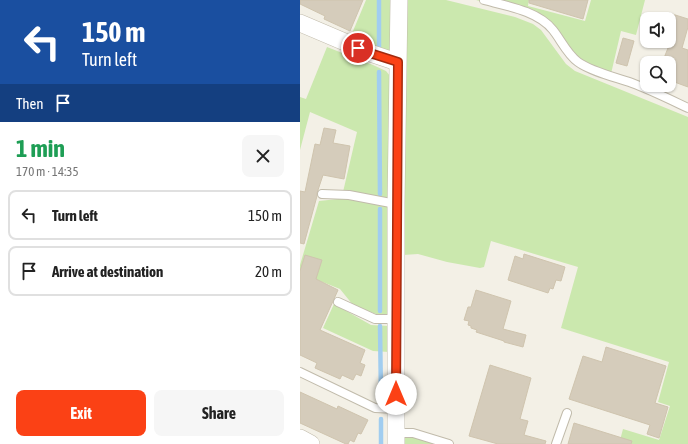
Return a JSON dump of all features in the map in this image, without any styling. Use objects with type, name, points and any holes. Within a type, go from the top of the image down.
[{"type":"street","points":[[396,438],[398,0]]},
{"type":"street","points":[[300,23],[373,54],[398,62]]},
{"type":"street","points":[[300,438],[312,444]]},
{"type":"lane","points":[[484,0],[535,15],[553,30],[577,62],[647,89],[688,108]]},
{"type":"lane","points":[[322,194],[349,195],[396,204]]},
{"type":"lane","points":[[338,302],[375,319],[396,319]]},
{"type":"lane","points":[[300,372],[375,408],[396,409]]},
{"type":"lane","points":[[556,444],[567,413]]},
{"type":"lane","points":[[396,438],[413,433],[449,444]]},
{"type":"green space","points":[[366,0],[393,0],[392,55],[348,43]]},
{"type":"green space","points":[[406,0],[446,0],[515,17],[533,24],[541,30],[566,64],[575,71],[688,117],[688,444],[619,444],[623,429],[659,440],[670,406],[658,402],[669,362],[561,328],[578,267],[491,241],[484,267],[480,268],[447,262],[418,254],[403,255]]},
{"type":"green space","points":[[476,0],[529,0],[528,6],[585,21],[591,0],[645,0],[642,12],[640,12],[640,19],[636,35],[621,31],[610,78],[580,66],[549,29],[526,14]]},
{"type":"green space","points":[[327,47],[373,65],[386,71],[390,76],[390,201],[343,192],[357,132],[310,112],[300,150],[300,97],[306,99]]},
{"type":"green space","points":[[347,198],[389,207],[390,315],[376,314],[353,305],[340,289],[300,273],[300,265],[319,201]]},
{"type":"green space","points":[[334,304],[371,325],[389,326],[389,352],[373,351],[323,328]]},
{"type":"green space","points":[[403,438],[418,438],[438,444],[403,444]]},
{"type":"building","points":[[300,0],[363,0],[350,31],[324,19],[325,16],[300,4]]},
{"type":"building","points":[[529,0],[588,0],[583,19],[529,3]]},
{"type":"building","points":[[676,15],[688,19],[688,27],[682,48],[688,50],[688,87],[676,83],[676,56],[665,56],[668,48],[676,48]]},
{"type":"building","points":[[623,38],[634,41],[627,66],[616,63]]},
{"type":"building","points":[[324,128],[336,130],[333,143],[350,146],[344,179],[323,175],[304,244],[300,243],[300,191],[305,192],[315,144],[320,145]]},
{"type":"building","points":[[524,254],[565,267],[561,281],[556,280],[553,289],[550,288],[548,293],[508,280],[515,256],[523,259]]},
{"type":"building","points":[[305,255],[322,260],[316,279],[338,290],[320,330],[365,350],[360,363],[365,365],[361,376],[356,374],[353,380],[342,375],[340,379],[315,368],[317,363],[300,355],[300,271]]},
{"type":"building","points":[[476,290],[511,301],[503,329],[526,335],[523,347],[476,332],[477,330],[468,325],[469,321],[464,320],[468,307],[471,307]]},
{"type":"building","points":[[606,347],[666,366],[655,403],[668,407],[659,438],[647,434],[650,425],[569,399],[583,356],[602,362]]},
{"type":"building","points":[[490,365],[531,378],[520,419],[528,421],[524,435],[546,441],[545,444],[498,444],[469,436]]},
{"type":"building","points":[[300,392],[337,409],[338,406],[368,420],[361,434],[358,433],[354,442],[350,440],[348,444],[346,444],[300,423]]},
{"type":"building","points":[[574,423],[632,441],[631,444],[568,444]]},
{"type":"waterway","points":[[379,0],[379,48]]},
{"type":"waterway","points":[[379,72],[380,194]]},
{"type":"waterway","points":[[380,209],[380,311]]},
{"type":"waterway","points":[[380,326],[381,397]]},
{"type":"waterway","points":[[381,419],[381,444]]},
{"type":"route","points":[[358,48],[398,62],[396,394]]}]
